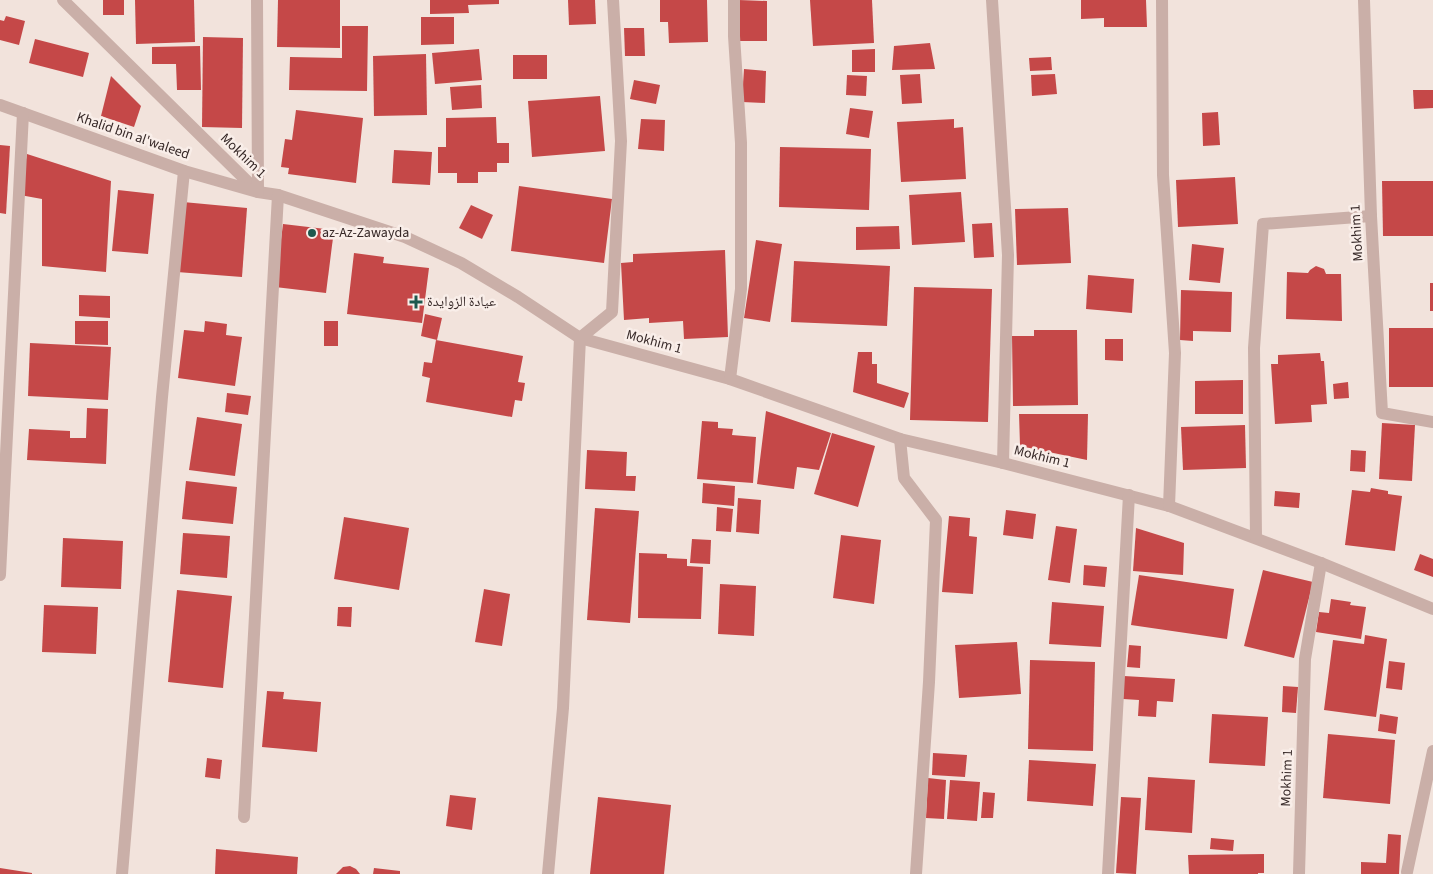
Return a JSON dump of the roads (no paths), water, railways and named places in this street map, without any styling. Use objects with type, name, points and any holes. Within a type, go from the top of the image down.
[{"type":"street","name":"Mokhim 1","points":[[63,0],[258,192],[278,195],[405,237],[461,263],[518,297],[580,338],[730,379],[900,439],[1003,463],[1169,506],[1321,563],[1433,610]]},
{"type":"street","points":[[257,0],[258,192]]},
{"type":"street","points":[[548,874],[563,708],[580,338],[612,312],[621,141],[613,0]]},
{"type":"street","points":[[730,379],[741,290],[741,143],[734,36],[734,0]]},
{"type":"street","points":[[992,0],[1008,255],[1003,463]]},
{"type":"street","points":[[1162,0],[1164,175],[1175,353],[1169,506]]},
{"type":"street","name":"Mokhim 1","points":[[1364,0],[1371,216],[1382,413],[1433,422]]},
{"type":"street","name":"Khalid bin al'waleed","points":[[0,105],[184,170],[258,192]]},
{"type":"street","points":[[0,575],[22,113]]},
{"type":"street","points":[[122,874],[161,407],[184,170]]},
{"type":"street","points":[[244,817],[278,195]]},
{"type":"street","points":[[1256,538],[1254,348],[1263,224],[1371,216]]},
{"type":"street","points":[[900,439],[904,478],[936,520],[929,682],[916,874]]},
{"type":"street","points":[[1108,874],[1129,495]]},
{"type":"street","name":"Mokhim 1","points":[[1299,874],[1305,659],[1321,563]]},
{"type":"street","points":[[1407,872],[1433,751]]},
{"type":"place","name":"az-Az-Zawayda","points":[[312,233]]},
{"type":"place","name":"عيادة الزوايدة","points":[[416,302]]}]
